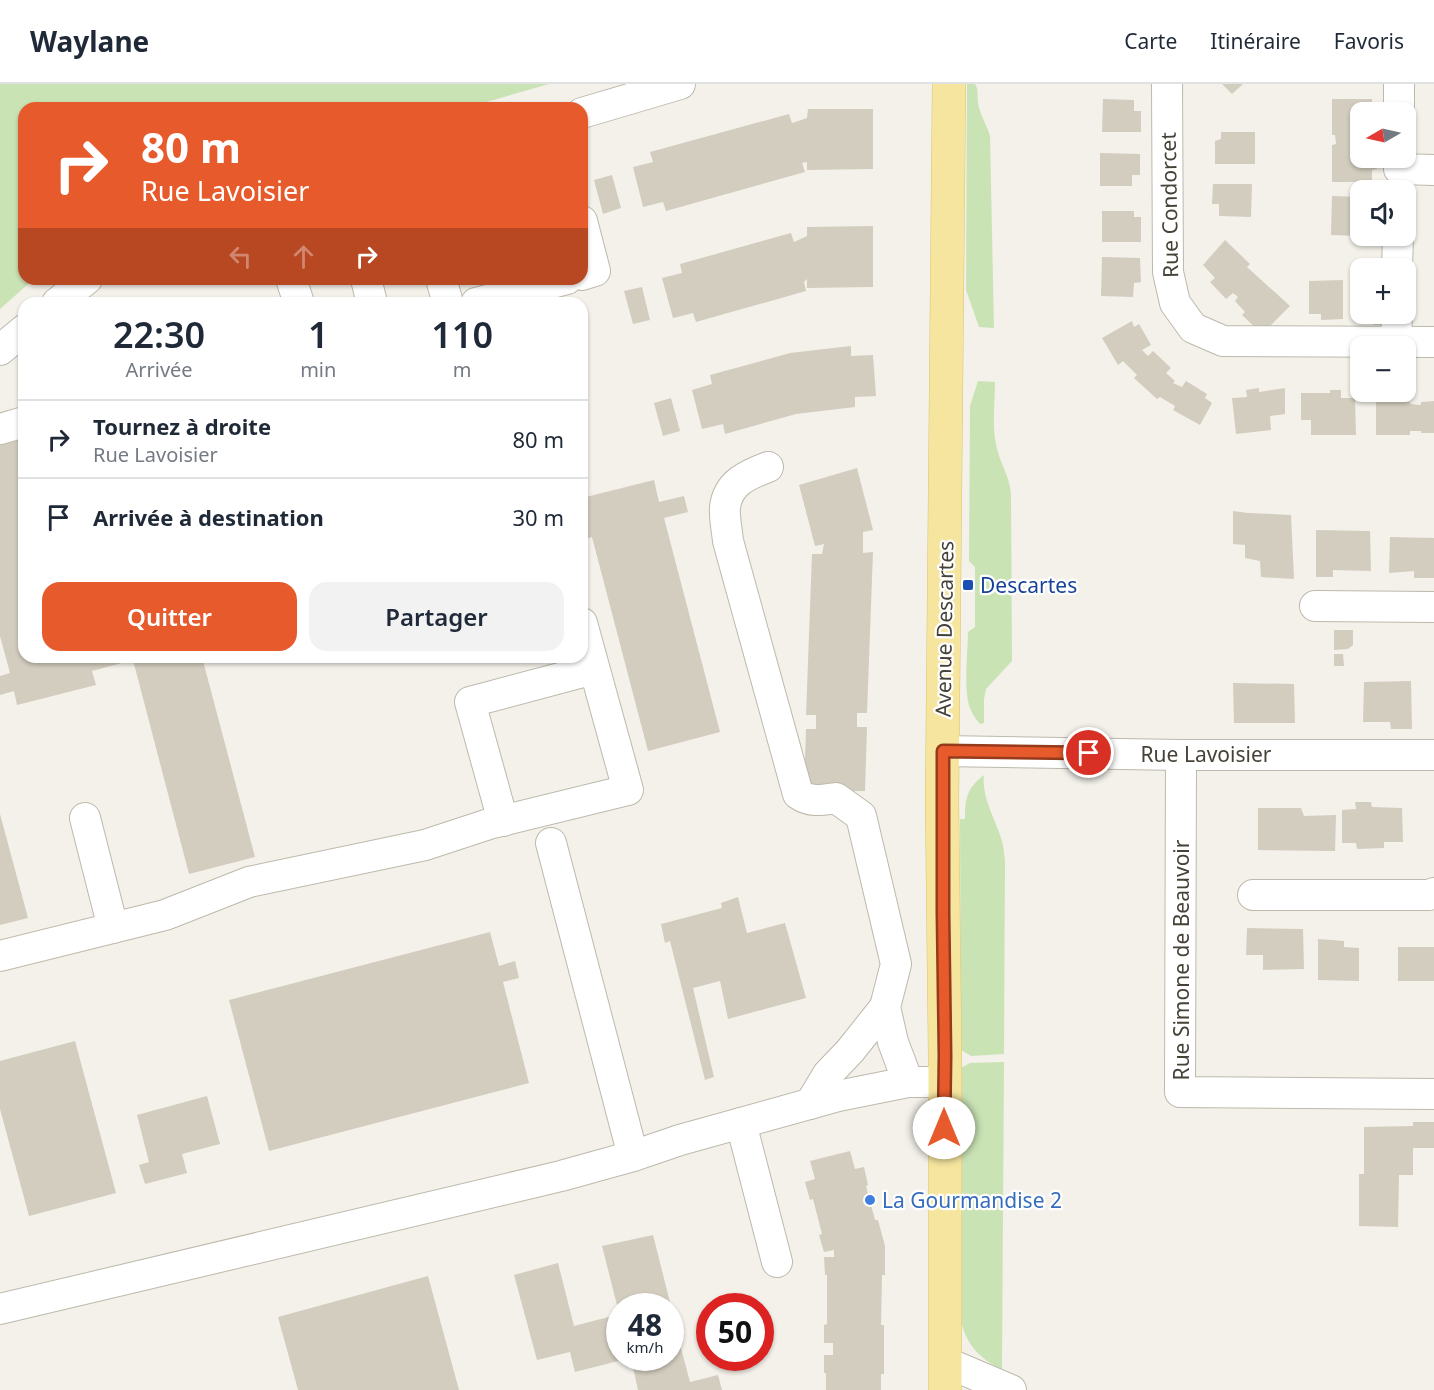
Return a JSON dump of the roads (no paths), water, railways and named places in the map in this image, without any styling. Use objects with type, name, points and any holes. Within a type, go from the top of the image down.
[{"type":"main road","name":"Avenue Descartes","points":[[945,1376],[943,751],[949,84]]},
{"type":"street","points":[[588,110],[680,84]]},
{"type":"street","name":"Rue Condorcet","points":[[1167,84],[1168,272],[1175,303],[1193,328],[1223,341],[1397,328],[1434,342]]},
{"type":"street","points":[[1399,102],[1400,84]]},
{"type":"street","points":[[1398,172],[1434,170]]},
{"type":"street","points":[[588,245],[595,272],[588,274]]},
{"type":"street","points":[[64,297],[80,285]]},
{"type":"street","points":[[490,297],[518,285]]},
{"type":"street","points":[[0,350],[18,335]]},
{"type":"street","points":[[0,429],[18,424]]},
{"type":"street","points":[[768,467],[751,474],[730,490],[725,508],[728,541],[798,794],[805,799],[815,801],[836,798],[861,816],[896,964],[885,1007],[850,1051],[828,1074],[810,1104]]},
{"type":"street","points":[[1315,606],[1434,607]]},
{"type":"street","points":[[0,956],[165,915],[249,882],[425,845],[503,821],[627,790],[588,646]]},
{"type":"street","points":[[503,821],[470,702],[594,669]]},
{"type":"street","name":"Rue Lavoisier","points":[[943,751],[1181,755],[1434,755]]},
{"type":"street","name":"Rue Simone de Beauvoir","points":[[1181,755],[1180,1092],[1434,1094]]},
{"type":"street","points":[[85,818],[113,928]]},
{"type":"street","points":[[551,843],[633,1156]]},
{"type":"street","points":[[1253,895],[1429,895],[1434,893]]},
{"type":"street","points":[[885,1007],[893,1042],[908,1082]]},
{"type":"street","points":[[0,1309],[561,1176],[838,1096],[908,1082],[944,1082]]},
{"type":"street","points":[[741,1123],[777,1262]]},
{"type":"street","points":[[945,1376],[1011,1390]]},
{"type":"place","name":"Descartes","points":[[968,585]]},
{"type":"place","name":"La Gourmandise 2","points":[[870,1200]]}]
